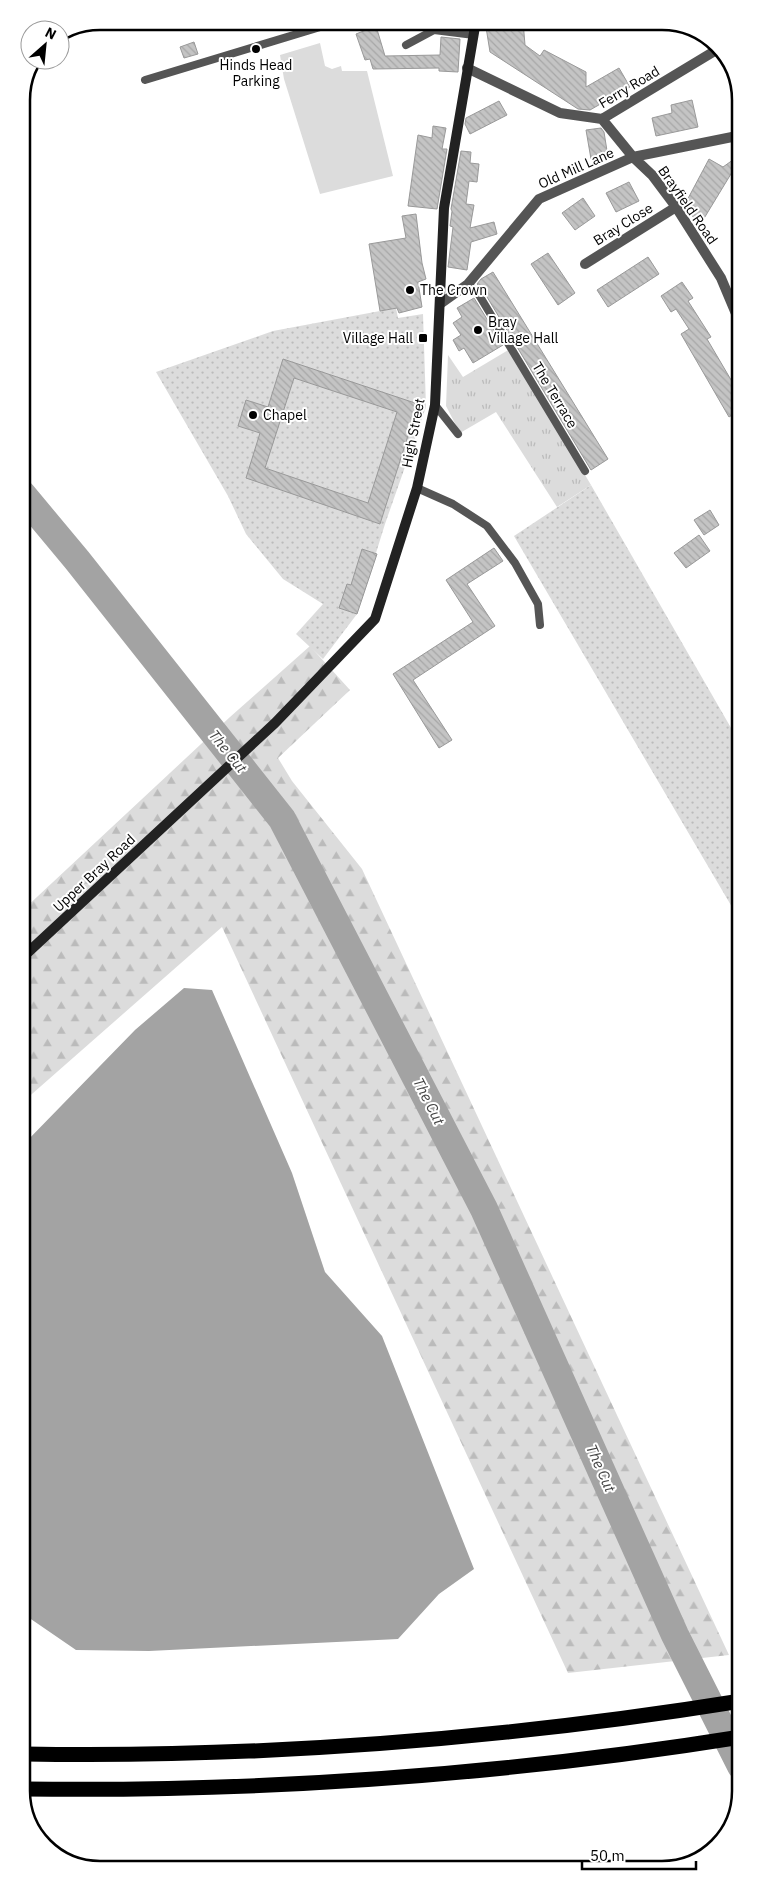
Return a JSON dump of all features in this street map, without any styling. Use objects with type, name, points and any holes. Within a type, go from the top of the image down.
[{"type":"highway","points":[[30,1754],[161,1754],[321,1748],[524,1731],[732,1703]]},
{"type":"highway","points":[[30,1789],[165,1790],[326,1783],[556,1763],[732,1738]]},
{"type":"main road","name":"High Street","points":[[375,619],[417,488],[434,405],[436,336],[440,304],[444,208],[475,30]]},
{"type":"main road","name":"Upper Bray Road","points":[[30,951],[275,723],[375,619]]},
{"type":"street","name":"Ferry Road","points":[[467,68],[560,113],[602,119],[712,52]]},
{"type":"street","name":"Brayfield Road","points":[[602,119],[633,157],[652,175],[676,207],[721,278],[732,304]]},
{"type":"street","name":"Old Mill Lane","points":[[440,304],[468,284],[539,199],[633,157],[732,137]]},
{"type":"street","name":"Bray Close","points":[[585,264],[676,207]]},
{"type":"lane","points":[[145,80],[310,30]]},
{"type":"lane","points":[[406,45],[434,30],[474,35]]},
{"type":"lane","name":"The Terrace","points":[[468,284],[479,295],[585,471]]},
{"type":"lane","points":[[434,405],[458,434]]},
{"type":"lane","points":[[417,488],[453,504],[486,526],[515,563],[538,604],[540,625]]},
{"type":"green space","points":[[320,43],[325,66],[332,69],[341,66],[342,71],[367,71],[393,176],[320,194],[284,79],[280,55]]},
{"type":"green space","points":[[396,308],[398,318],[423,314],[426,407],[385,524],[357,614],[323,659],[296,634],[323,604],[283,579],[246,534],[228,496],[156,372],[273,331]]},
{"type":"green space","points":[[510,349],[591,485],[557,507],[496,412],[460,433],[446,406],[448,355],[463,377]]},
{"type":"green space","points":[[591,485],[732,730],[732,907],[514,536]]},
{"type":"green space","points":[[310,646],[350,690],[278,758],[292,781],[362,869],[729,1655],[568,1673],[222,927],[30,1096],[30,903],[230,717]]},
{"type":"shaded area","points":[[184,988],[212,990],[292,1173],[325,1272],[382,1336],[474,1569],[439,1594],[398,1639],[149,1651],[76,1650],[30,1618],[30,1138],[135,1030]]},
{"type":"building","points":[[366,30],[377,30],[385,56],[440,55],[441,37],[460,39],[458,72],[439,71],[439,68],[373,69],[370,59],[365,60],[356,34]]},
{"type":"building","points":[[486,30],[524,30],[525,45],[540,56],[544,50],[586,72],[586,87],[619,68],[630,87],[590,110],[578,109],[490,52]]},
{"type":"building","points":[[194,42],[198,54],[184,58],[180,47]]},
{"type":"building","points":[[692,100],[698,127],[656,136],[652,118],[672,113],[671,105]]},
{"type":"building","points":[[499,101],[507,115],[470,134],[465,124],[466,118]]},
{"type":"building","points":[[433,126],[446,128],[442,149],[447,149],[437,209],[408,206],[418,135],[432,138]]},
{"type":"building","points":[[601,128],[604,132],[608,157],[591,159],[586,130]]},
{"type":"building","points":[[461,151],[471,152],[470,163],[479,164],[477,182],[469,181],[466,204],[474,205],[470,228],[494,222],[497,234],[471,242],[467,270],[448,267],[453,227],[450,226],[451,209]]},
{"type":"building","points":[[709,159],[723,167],[732,161],[732,172],[700,225],[684,206]]},
{"type":"building","points":[[629,182],[639,201],[616,212],[606,193]]},
{"type":"building","points":[[583,198],[595,216],[575,230],[562,213]]},
{"type":"building","points":[[416,214],[422,263],[426,279],[418,282],[422,307],[399,313],[397,308],[380,311],[369,244],[406,238],[402,216]]},
{"type":"building","points":[[548,253],[575,293],[558,305],[531,264]]},
{"type":"building","points":[[648,257],[659,274],[608,307],[597,290]]},
{"type":"building","points":[[493,272],[608,459],[591,470],[484,292],[477,284],[481,279]]},
{"type":"building","points":[[682,282],[693,298],[688,301],[711,337],[707,339],[732,382],[732,415],[729,417],[681,334],[689,329],[676,309],[671,312],[661,296]]},
{"type":"building","name":"Bray Village Hall","points":[[474,298],[503,345],[473,363],[464,348],[459,351],[453,340],[461,335],[453,323],[462,317],[457,308]]},
{"type":"building","points":[[283,359],[418,404],[380,524],[246,478],[260,433],[238,426],[246,400],[268,407]],"holes":[[[294,378],[397,412],[368,503],[265,468]]]},
{"type":"building","points":[[710,510],[719,525],[704,535],[694,520]]},
{"type":"building","points":[[699,535],[710,551],[686,568],[674,553]]},
{"type":"building","points":[[494,548],[503,561],[467,584],[495,626],[413,680],[452,740],[439,748],[393,674],[473,622],[446,580]]},
{"type":"building","points":[[362,549],[377,554],[357,614],[339,608],[347,584],[351,585]]},
{"type":"waterway","name":"The Cut","points":[[30,504],[77,560],[282,819],[484,1209],[675,1635],[732,1748]]},
{"type":"place","name":"Hinds Head Parking","points":[[256,49]]},
{"type":"place","name":"The Crown","points":[[410,290]]},
{"type":"place","name":"Bray Village Hall","points":[[478,330]]},
{"type":"place","name":"Village Hall","points":[[423,338]]},
{"type":"place","name":"Chapel","points":[[253,415]]}]
